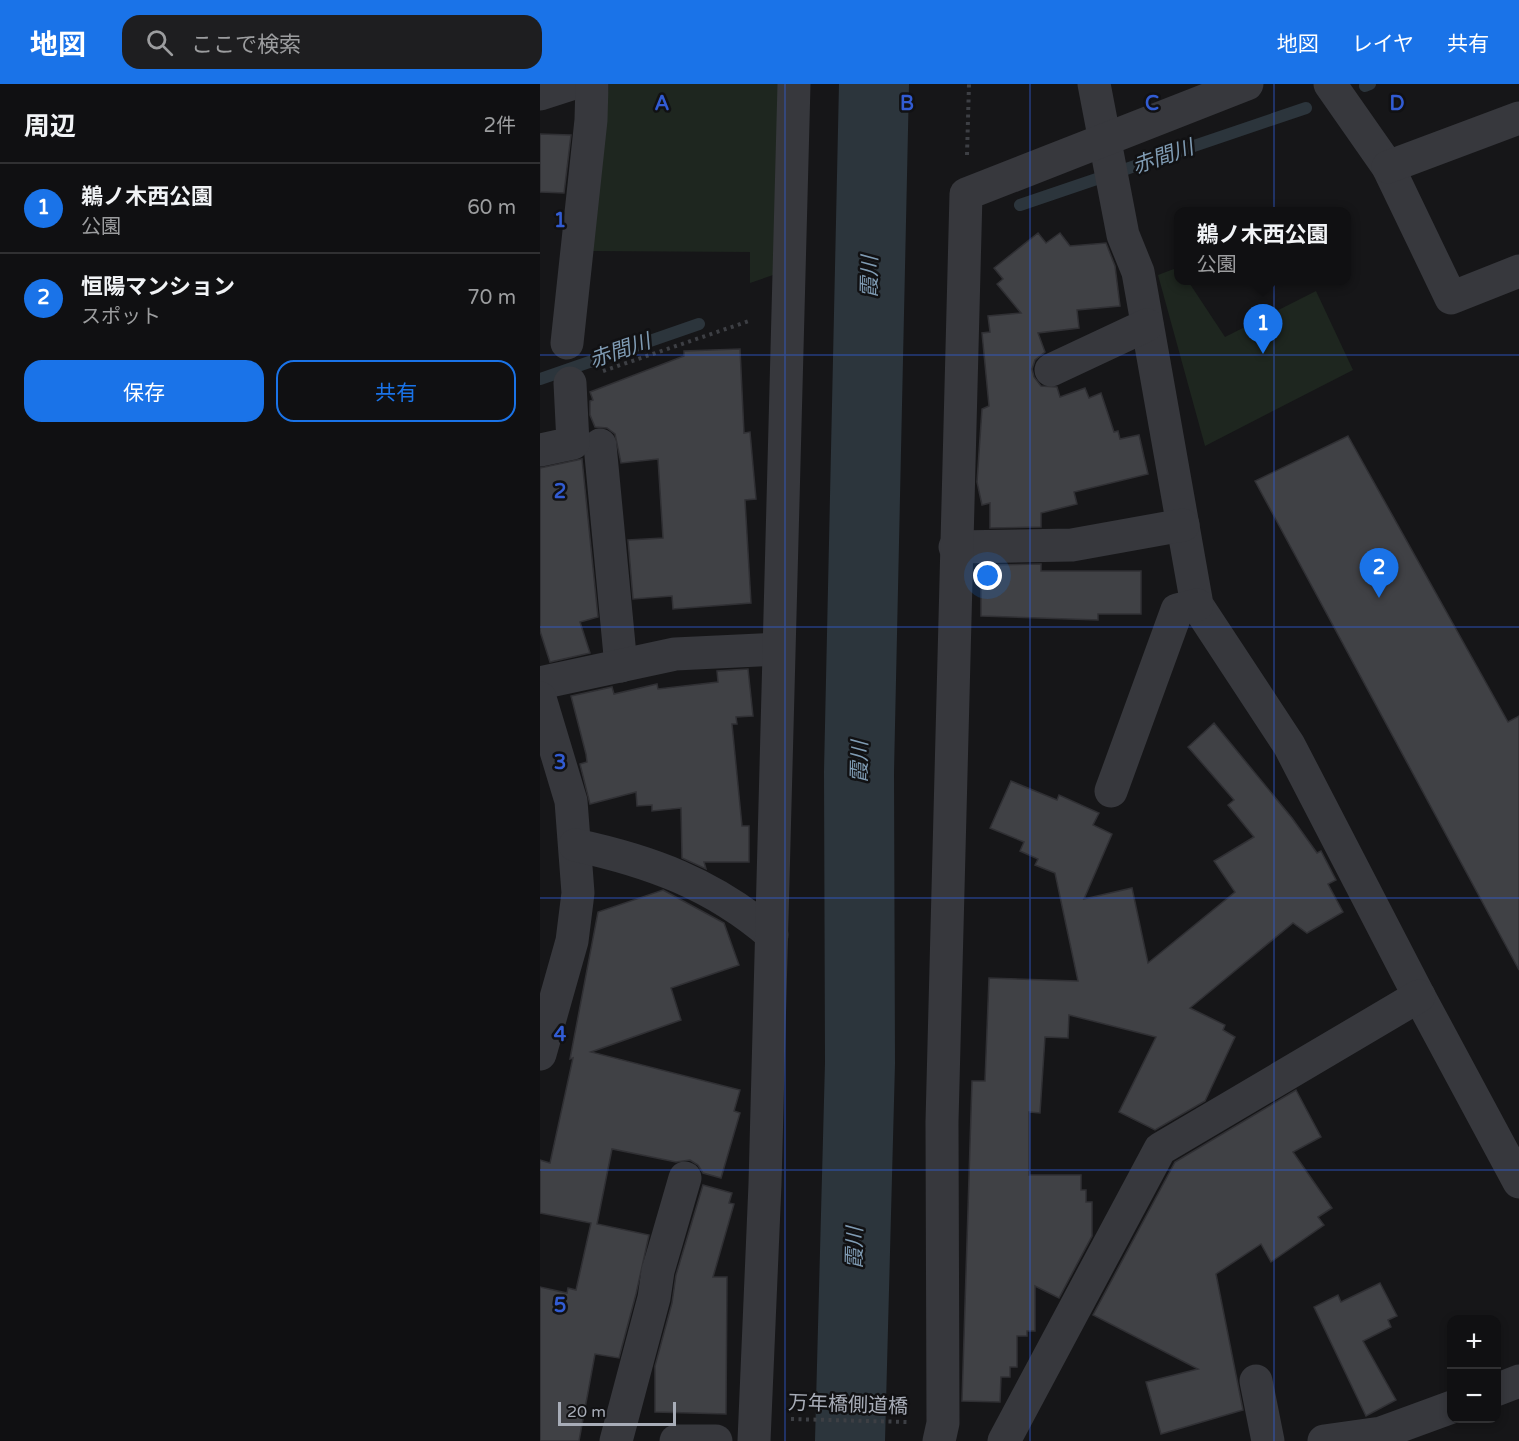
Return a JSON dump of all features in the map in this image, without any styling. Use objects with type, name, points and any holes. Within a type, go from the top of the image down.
[{"type":"street","points":[[540,94],[571,84]]},
{"type":"street","points":[[567,343],[591,120],[592,84]]},
{"type":"street","points":[[754,1429],[760,1341],[794,84]]},
{"type":"street","points":[[1094,84],[1123,235],[1138,272],[1197,604],[1289,745],[1419,996],[1519,1182]]},
{"type":"street","points":[[928,1432],[943,1423],[942,1122],[955,547],[966,194],[1106,137],[1247,84]]},
{"type":"street","points":[[1330,84],[1388,168],[1451,298],[1519,271]]},
{"type":"street","points":[[1388,168],[1519,118]]},
{"type":"street","points":[[1051,370],[1147,326]]},
{"type":"street","points":[[540,450],[573,443],[570,383]]},
{"type":"street","points":[[600,445],[621,666]]},
{"type":"street","points":[[955,547],[1072,545],[1183,525]]},
{"type":"street","points":[[1110,791],[1178,610],[1197,604]]},
{"type":"street","points":[[540,683],[675,654],[778,649]]},
{"type":"street","points":[[540,698],[571,801],[578,893],[572,941],[540,1054]]},
{"type":"street","points":[[575,845],[652,864],[726,899],[772,935]]},
{"type":"street","points":[[1005,1441],[1160,1149],[1419,996]]},
{"type":"street","points":[[616,1441],[654,1298],[658,1271],[685,1178]]},
{"type":"street","points":[[1256,1381],[1268,1441]]},
{"type":"street","points":[[1501,1388],[1519,1381]]},
{"type":"street","points":[[1324,1441],[1381,1433],[1447,1409]]},
{"type":"street","points":[[676,1441],[716,1441]]},
{"type":"path","points":[[966,194],[969,84]]},
{"type":"path","points":[[570,383],[787,308]]},
{"type":"path","name":"万年橋側道橋","points":[[754,1429],[928,1432]]},
{"type":"shaded area","points":[[609,84],[785,84],[779,273],[750,283],[750,252],[590,251]]},
{"type":"shaded area","points":[[1174,269],[1174,285],[1191,285],[1225,337],[1316,291],[1353,370],[1205,446],[1158,275]]},
{"type":"building","points":[[540,134],[571,135],[564,193],[540,192]]},
{"type":"building","points":[[1038,233],[1046,243],[1060,233],[1070,246],[1106,243],[1115,266],[1120,306],[1077,310],[1079,328],[1038,333],[1045,352],[1035,360],[1032,369],[1034,377],[1041,386],[1057,387],[1060,397],[1085,388],[1089,398],[1101,393],[1114,432],[1118,431],[1120,439],[1139,435],[1148,474],[1074,492],[1077,504],[1041,513],[1041,527],[990,528],[990,503],[982,505],[977,482],[982,409],[989,406],[982,333],[990,332],[988,316],[1021,313],[997,284],[1003,279],[994,268]]},
{"type":"building","points":[[740,349],[744,433],[750,432],[756,499],[745,500],[751,603],[673,609],[672,596],[633,599],[628,540],[663,538],[658,459],[621,463],[615,434],[607,428],[595,427],[590,415],[590,401],[593,400],[590,392],[684,356],[684,351]]},
{"type":"building","points":[[1348,436],[1508,722],[1519,716],[1519,970],[1255,481]]},
{"type":"building","points":[[582,459],[598,617],[580,622],[590,653],[550,662],[540,631],[540,468]]},
{"type":"building","points":[[1041,564],[1041,571],[1141,571],[1141,614],[1098,614],[1098,620],[981,616],[981,580],[990,580],[990,565]]},
{"type":"building","points":[[748,669],[753,716],[736,717],[737,724],[732,724],[742,826],[749,826],[749,862],[704,862],[706,869],[682,858],[681,808],[652,811],[652,805],[637,806],[636,792],[590,804],[580,764],[587,762],[586,754],[571,696],[612,687],[614,694],[657,684],[658,689],[718,682],[717,671]]},
{"type":"building","points":[[1214,723],[1292,818],[1317,853],[1321,851],[1336,880],[1328,884],[1343,912],[1307,933],[1293,923],[1190,1008],[1225,1025],[1223,1030],[1235,1037],[1205,1101],[1155,1130],[1119,1112],[1156,1037],[1069,1015],[1068,1038],[1045,1037],[1040,1113],[1029,1112],[1029,1175],[1081,1175],[1081,1190],[1086,1190],[1086,1202],[1092,1202],[1092,1236],[1059,1298],[1035,1286],[1035,1331],[1027,1331],[1027,1336],[1017,1336],[1017,1367],[1010,1367],[1010,1377],[1001,1377],[1000,1402],[962,1401],[972,1081],[985,1081],[989,978],[1078,981],[1055,873],[1035,865],[1038,859],[1020,851],[1024,842],[990,828],[1011,781],[1057,800],[1059,795],[1099,813],[1093,825],[1112,834],[1084,899],[1132,888],[1148,963],[1235,892],[1214,861],[1254,837],[1228,805],[1234,800],[1188,747]]},
{"type":"building","points":[[663,890],[724,923],[739,965],[671,988],[681,1020],[591,1052],[740,1090],[734,1111],[740,1113],[721,1178],[703,1173],[698,1165],[690,1160],[676,1162],[612,1149],[597,1224],[649,1235],[636,1294],[619,1358],[595,1354],[579,1441],[540,1441],[540,1287],[567,1293],[568,1288],[576,1290],[591,1223],[540,1213],[540,1160],[550,1163],[573,1058],[570,1059],[598,912]]},
{"type":"building","points":[[1296,1090],[1321,1137],[1293,1152],[1332,1208],[1318,1217],[1324,1225],[1271,1262],[1261,1244],[1216,1274],[1243,1410],[1161,1434],[1146,1382],[1198,1369],[1093,1315],[1175,1162]]},
{"type":"building","points":[[703,1185],[732,1193],[729,1203],[734,1204],[713,1277],[727,1277],[726,1414],[655,1412],[655,1366],[672,1303],[676,1275]]},
{"type":"building","points":[[1380,1283],[1397,1316],[1388,1320],[1391,1327],[1363,1341],[1396,1400],[1366,1416],[1314,1307],[1338,1295],[1341,1302]]},
{"type":"waterway","name":"霞川","points":[[850,1441],[860,1063],[859,772],[874,84]]},
{"type":"waterway","name":"赤間川","points":[[1365,86],[1370,84]]},
{"type":"waterway","name":"赤間川","points":[[1020,205],[1306,108]]},
{"type":"waterway","name":"赤間川","points":[[540,379],[699,324]]},
{"type":"place","name":"鵜ノ木西公園","points":[[1263,354]]},
{"type":"place","name":"恒陽マンション","points":[[1379,598]]}]
